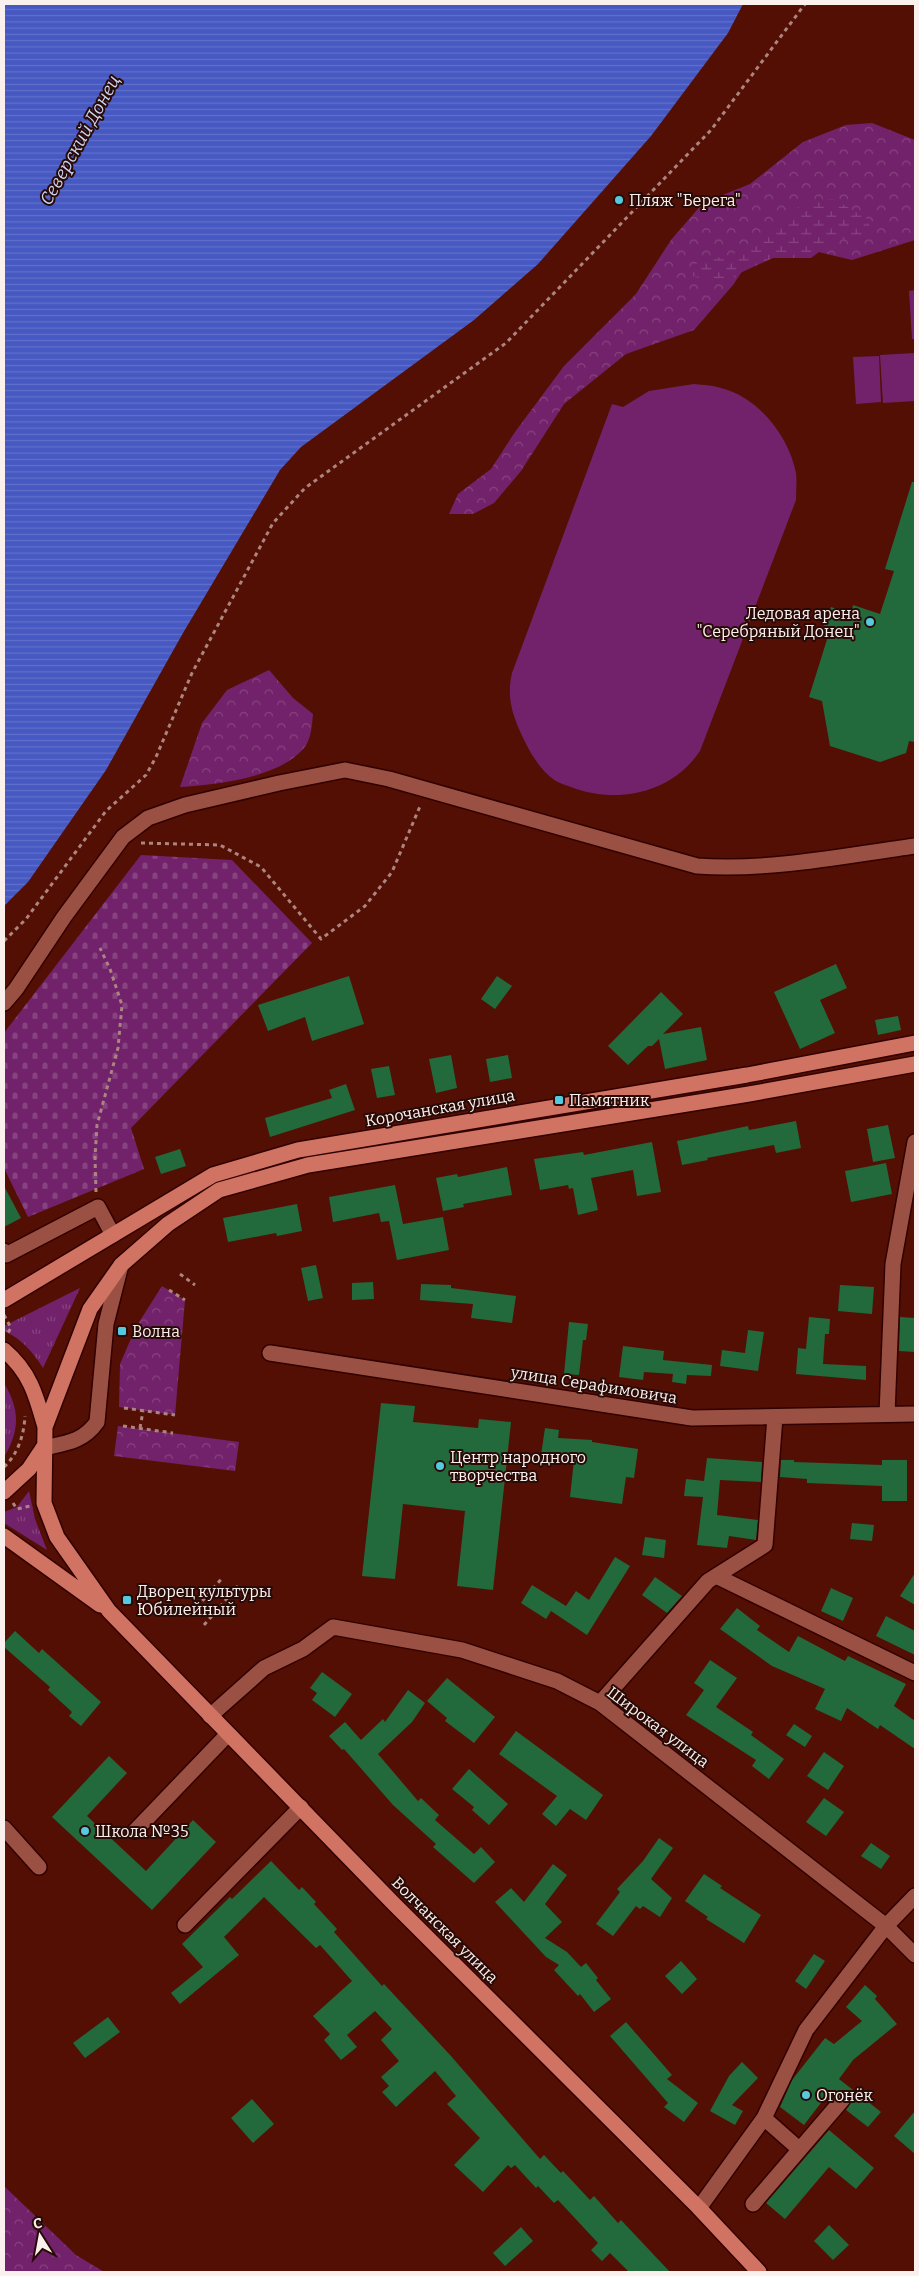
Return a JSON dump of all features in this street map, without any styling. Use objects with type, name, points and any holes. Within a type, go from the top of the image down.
[{"type":"main road","name":"Корочанская улица","points":[[4,1300],[213,1174],[298,1150],[738,1076],[915,1043]]},
{"type":"main road","points":[[109,1611],[57,1537],[44,1503],[43,1448],[45,1426],[90,1309],[121,1265],[168,1224],[219,1190],[308,1166],[739,1096],[915,1064]]},
{"type":"main road","points":[[4,1350],[18,1362],[33,1387],[45,1426]]},
{"type":"main road","points":[[4,1492],[29,1469],[43,1448]]},
{"type":"main road","points":[[4,1536],[109,1611]]},
{"type":"main road","name":"Волчанская улица","points":[[109,1611],[394,1904],[699,2208],[759,2272]]},
{"type":"street","points":[[4,1003],[16,989],[64,917],[123,837],[148,818],[185,805],[345,770],[389,779],[697,866],[733,868],[772,866],[915,846]]},
{"type":"street","points":[[887,1414],[892,1264],[915,1142]]},
{"type":"street","points":[[4,1254],[98,1207],[113,1235]]},
{"type":"street","points":[[43,1448],[73,1442],[90,1432],[97,1422],[106,1324],[121,1265]]},
{"type":"street","name":"улица Серафимовича","points":[[270,1353],[692,1418],[915,1414]]},
{"type":"street","points":[[600,1703],[708,1581],[764,1545],[775,1417]]},
{"type":"street","points":[[716,1576],[915,1674]]},
{"type":"street","name":"Широкая улица","points":[[210,1716],[264,1668],[303,1649],[334,1627],[462,1650],[557,1681],[600,1703],[886,1926],[915,1955]]},
{"type":"street","points":[[135,1830],[228,1734]]},
{"type":"street","points":[[184,1925],[301,1807]]},
{"type":"street","points":[[4,1828],[39,1867]]},
{"type":"street","points":[[699,2208],[764,2118],[806,2030],[886,1926],[915,1896]]},
{"type":"street","points":[[753,2204],[799,2148],[843,2099]]},
{"type":"street","points":[[764,2118],[799,2148]]},
{"type":"path","points":[[4,940],[26,919],[106,811],[146,775],[156,757],[192,674],[273,523],[305,488],[506,343],[711,130],[805,4]]},
{"type":"path","points":[[123,837],[138,842],[220,845],[261,867],[322,939],[365,906],[392,872],[426,791]]},
{"type":"path","points":[[98,1207],[95,1157],[97,1125],[118,1048],[122,1005],[110,969],[100,948]]},
{"type":"path","points":[[180,1274],[195,1285]]},
{"type":"path","points":[[169,1290],[185,1300]]},
{"type":"path","points":[[4,1314],[11,1328],[4,1340]]},
{"type":"path","points":[[124,1408],[175,1415]]},
{"type":"path","points":[[4,1467],[11,1460],[22,1440],[25,1418],[23,1410]]},
{"type":"path","points":[[140,1428],[143,1411]]},
{"type":"path","points":[[123,1426],[173,1433]]},
{"type":"path","points":[[192,1613],[223,1577]]},
{"type":"path","points":[[204,1626],[238,1586]]},
{"type":"green space","points":[[872,123],[915,140],[915,240],[852,260],[789,245],[755,252],[733,285],[694,330],[626,354],[564,404],[521,471],[494,503],[473,514],[449,514],[458,494],[491,469],[515,432],[564,366],[636,294],[671,240],[703,203],[750,184],[803,142],[846,125]]},
{"type":"green space","points":[[832,199],[867,219],[870,228],[866,233],[861,237],[851,240],[826,238],[819,252],[811,258],[773,258],[716,284],[687,274],[692,265],[750,249],[803,203]]},
{"type":"green space","points":[[915,290],[915,339],[912,339],[909,291]]},
{"type":"green space","points":[[915,353],[915,401],[883,403],[880,355]]},
{"type":"green space","points":[[879,356],[881,402],[856,404],[853,357]]},
{"type":"green space","points":[[694,384],[714,386],[735,393],[759,409],[770,420],[787,445],[792,459],[796,473],[796,500],[700,751],[674,777],[659,786],[642,792],[625,795],[607,795],[571,787],[560,783],[547,774],[525,743],[512,708],[510,688],[512,673],[612,404],[623,407],[649,391]]},
{"type":"green space","points":[[269,670],[293,698],[313,714],[310,737],[304,748],[293,758],[263,773],[228,782],[180,787],[202,723],[227,690]]},
{"type":"green space","points":[[141,855],[232,860],[312,943],[131,1128],[144,1169],[28,1217],[4,1168],[4,1033]]},
{"type":"green space","points":[[162,1286],[185,1300],[175,1415],[119,1407],[120,1364],[136,1327]]},
{"type":"green space","points":[[80,1288],[43,1368],[26,1346],[4,1331],[4,1326]]},
{"type":"green space","points":[[4,1383],[13,1402],[16,1420],[13,1438],[4,1457]]},
{"type":"green space","points":[[118,1426],[239,1442],[235,1471],[114,1456]]},
{"type":"green space","points":[[29,1491],[35,1519],[47,1550],[4,1523],[4,1512],[17,1507]]},
{"type":"green space","points":[[4,2186],[76,2255],[104,2272],[4,2272]]},
{"type":"water","name":"Северский Донец","points":[[4,4],[743,4],[728,33],[651,136],[538,264],[474,320],[301,447],[280,470],[183,633],[106,770],[28,882],[4,906]]},
{"type":"building","name":"Ледовая арена \"Серебряный Донец\"","points":[[912,482],[915,482],[915,742],[909,741],[906,753],[880,762],[830,746],[822,701],[809,697],[829,633],[822,630],[831,607],[851,614],[853,605],[880,614],[894,571],[885,569]]},
{"type":"building","points":[[836,964],[847,988],[820,1000],[835,1033],[800,1049],[774,992]]},
{"type":"building","points":[[349,976],[364,1024],[312,1041],[305,1017],[268,1031],[258,1005]]},
{"type":"building","points":[[497,976],[512,986],[495,1009],[481,999]]},
{"type":"building","points":[[661,992],[683,1014],[663,1034],[701,1027],[707,1060],[665,1069],[659,1039],[652,1046],[648,1046],[628,1065],[608,1046]]},
{"type":"building","points":[[898,1016],[901,1030],[878,1035],[875,1020]]},
{"type":"building","points":[[451,1055],[457,1088],[436,1093],[429,1059]]},
{"type":"building","points":[[508,1055],[512,1078],[490,1082],[486,1059]]},
{"type":"building","points":[[389,1066],[395,1095],[377,1098],[371,1069]]},
{"type":"building","points":[[346,1084],[355,1110],[270,1137],[265,1118],[332,1098],[329,1090]]},
{"type":"building","points":[[796,1121],[801,1148],[776,1153],[774,1145],[707,1158],[708,1160],[682,1165],[677,1141],[748,1126],[749,1130]]},
{"type":"building","points":[[888,1125],[895,1158],[873,1162],[867,1129]]},
{"type":"building","points":[[652,1142],[661,1192],[637,1196],[633,1170],[591,1178],[598,1210],[578,1215],[573,1188],[569,1189],[568,1185],[540,1190],[534,1159],[583,1152],[584,1155]]},
{"type":"building","points":[[180,1149],[186,1166],[161,1174],[155,1157]]},
{"type":"building","points":[[886,1163],[892,1194],[851,1202],[845,1171]]},
{"type":"building","points":[[507,1167],[512,1195],[463,1204],[464,1207],[443,1211],[436,1178],[457,1174],[458,1177]]},
{"type":"building","points":[[395,1185],[403,1224],[443,1217],[449,1250],[397,1260],[389,1221],[381,1222],[379,1213],[333,1222],[329,1197]]},
{"type":"building","points":[[4,1186],[21,1218],[4,1227]]},
{"type":"building","points":[[297,1204],[302,1231],[277,1236],[276,1233],[228,1242],[223,1218]]},
{"type":"building","points":[[316,1265],[323,1298],[308,1301],[301,1268]]},
{"type":"building","points":[[373,1282],[374,1299],[352,1300],[352,1283]]},
{"type":"building","points":[[421,1284],[451,1285],[451,1288],[516,1296],[512,1323],[471,1318],[473,1304],[420,1300]]},
{"type":"building","points":[[840,1285],[874,1287],[872,1314],[838,1311]]},
{"type":"building","points":[[809,1317],[830,1319],[829,1334],[825,1334],[823,1364],[866,1366],[866,1380],[796,1374],[798,1348],[806,1349]]},
{"type":"building","points":[[900,1317],[915,1318],[915,1352],[899,1351]]},
{"type":"building","points":[[569,1322],[588,1324],[586,1340],[583,1340],[579,1375],[564,1374]]},
{"type":"building","points":[[748,1330],[764,1332],[758,1371],[720,1366],[722,1350],[745,1353]]},
{"type":"building","points":[[623,1346],[664,1351],[663,1360],[712,1365],[711,1376],[687,1375],[686,1384],[672,1382],[673,1374],[644,1372],[643,1380],[619,1377]]},
{"type":"building","name":"Центр народного творчества","points":[[381,1403],[415,1406],[413,1422],[478,1428],[479,1419],[511,1422],[493,1590],[457,1586],[465,1511],[403,1504],[395,1579],[362,1576]]},
{"type":"building","points":[[545,1428],[559,1430],[558,1438],[592,1440],[592,1442],[638,1449],[634,1478],[626,1477],[622,1504],[570,1497],[574,1460],[541,1455]]},
{"type":"building","points":[[707,1458],[762,1462],[761,1482],[720,1480],[717,1515],[758,1520],[756,1540],[729,1536],[727,1548],[697,1545],[703,1497],[684,1496],[686,1479],[704,1481]]},
{"type":"building","points":[[781,1460],[882,1465],[882,1460],[907,1460],[907,1501],[882,1501],[882,1486],[807,1483],[807,1479],[780,1477]]},
{"type":"building","points":[[852,1523],[874,1525],[872,1541],[850,1539]]},
{"type":"building","points":[[645,1537],[666,1540],[664,1558],[642,1555]]},
{"type":"building","points":[[615,1557],[630,1566],[587,1635],[551,1611],[546,1619],[521,1603],[532,1585],[566,1606],[576,1591],[589,1600]]},
{"type":"building","points":[[915,1573],[915,1605],[900,1596]]},
{"type":"building","points":[[655,1577],[682,1596],[667,1613],[642,1595]]},
{"type":"building","points":[[831,1588],[853,1598],[843,1621],[821,1611]]},
{"type":"building","points":[[737,1608],[760,1626],[757,1630],[789,1652],[798,1636],[845,1661],[848,1656],[906,1684],[894,1706],[915,1721],[915,1749],[880,1725],[878,1729],[847,1708],[841,1721],[815,1709],[825,1689],[772,1666],[720,1629]]},
{"type":"building","points":[[886,1616],[915,1631],[915,1655],[876,1636]]},
{"type":"building","points":[[15,1631],[39,1653],[42,1649],[101,1702],[81,1726],[69,1716],[72,1712],[48,1690],[50,1687],[4,1647],[4,1643]]},
{"type":"building","points":[[710,1660],[737,1678],[716,1707],[753,1732],[751,1735],[784,1759],[769,1779],[752,1766],[756,1760],[686,1715],[704,1690],[694,1683]]},
{"type":"building","points":[[322,1672],[352,1694],[335,1717],[312,1700],[317,1693],[310,1688]]},
{"type":"building","points":[[447,1678],[495,1717],[474,1743],[445,1721],[447,1718],[427,1701]]},
{"type":"building","points":[[408,1690],[425,1703],[412,1722],[378,1754],[418,1801],[421,1798],[439,1815],[435,1820],[474,1854],[481,1847],[495,1862],[474,1883],[433,1847],[436,1844],[393,1805],[344,1749],[342,1750],[329,1736],[345,1722],[361,1740],[383,1719],[385,1722]]},
{"type":"building","points":[[794,1724],[812,1736],[805,1747],[786,1735]]},
{"type":"building","points":[[516,1731],[603,1795],[586,1820],[570,1809],[556,1826],[542,1814],[557,1796],[499,1754]]},
{"type":"building","points":[[824,1752],[844,1766],[828,1790],[807,1776]]},
{"type":"building","name":"Школа №35","points":[[109,1756],[127,1773],[87,1816],[146,1871],[193,1820],[216,1842],[152,1910],[52,1817]]},
{"type":"building","points":[[469,1769],[508,1804],[489,1825],[472,1810],[474,1807],[452,1789]]},
{"type":"building","points":[[824,1798],[844,1812],[826,1836],[806,1822]]},
{"type":"building","points":[[659,1838],[673,1848],[651,1879],[672,1898],[660,1917],[643,1906],[640,1909],[636,1906],[613,1936],[596,1924],[620,1892],[617,1889],[643,1861]]},
{"type":"building","points":[[871,1843],[890,1856],[881,1869],[861,1856]]},
{"type":"building","points":[[271,1861],[299,1890],[302,1887],[316,1902],[314,1904],[337,1929],[334,1932],[382,1986],[384,1984],[451,2056],[540,2159],[544,2155],[561,2173],[563,2171],[590,2200],[594,2196],[618,2223],[621,2220],[670,2272],[629,2272],[610,2253],[602,2261],[591,2250],[598,2243],[558,2200],[554,2203],[538,2186],[536,2188],[515,2165],[511,2168],[508,2165],[483,2192],[454,2165],[480,2138],[447,2104],[456,2096],[435,2071],[396,2107],[382,2092],[389,2086],[381,2077],[399,2061],[381,2040],[392,2029],[375,2011],[347,2035],[357,2047],[341,2060],[324,2040],[330,2034],[313,2016],[352,1981],[320,1945],[316,1948],[264,1897],[224,1937],[239,1955],[180,2004],[171,1993],[203,1967],[182,1944],[230,1897],[232,1899]]},
{"type":"building","points":[[553,1864],[567,1875],[545,1904],[562,1922],[545,1938],[567,1952],[581,1967],[586,1963],[598,1978],[596,1980],[611,1999],[594,2012],[580,1994],[578,1996],[554,1970],[559,1965],[546,1957],[495,1902],[511,1888],[524,1902]]},
{"type":"building","points":[[704,1874],[722,1886],[720,1888],[761,1915],[744,1943],[706,1919],[708,1917],[685,1901]]},
{"type":"building","points":[[814,1954],[825,1961],[806,1989],[795,1981]]},
{"type":"building","points":[[681,1961],[697,1979],[682,1994],[665,1976]]},
{"type":"building","points":[[865,1985],[877,1996],[875,1999],[897,2024],[853,2060],[839,2079],[881,2112],[868,2127],[846,2110],[852,2101],[852,2096],[849,2092],[840,2090],[832,2098],[827,2095],[804,2125],[780,2107],[792,2080],[825,2038],[834,2044],[862,2021],[846,2007]]},
{"type":"building","points":[[108,2017],[120,2032],[85,2058],[73,2043]]},
{"type":"building","points":[[626,2022],[672,2075],[667,2079],[698,2103],[684,2122],[664,2107],[668,2103],[610,2036]]},
{"type":"building","points":[[742,2062],[758,2078],[732,2105],[743,2111],[735,2125],[710,2111],[729,2076]]},
{"type":"building","points":[[252,2099],[274,2124],[253,2143],[231,2118]]},
{"type":"building","points":[[915,2111],[915,2154],[894,2136]]},
{"type":"building","points":[[829,2130],[874,2168],[856,2189],[829,2167],[785,2219],[766,2203]]},
{"type":"building","points":[[829,2225],[849,2245],[833,2260],[814,2241]]},
{"type":"building","points":[[521,2227],[533,2241],[505,2266],[493,2253]]},
{"type":"place","name":"Пляж \"Берега\"","points":[[619,200]]},
{"type":"place","name":"Ледовая арена \"Серебряный Донец\"","points":[[870,622]]},
{"type":"place","name":"Памятник","points":[[559,1100]]},
{"type":"place","name":"Волна","points":[[122,1331]]},
{"type":"place","name":"Центр народного творчества","points":[[440,1466]]},
{"type":"place","name":"Дворец культуры Юбилейный","points":[[127,1600]]},
{"type":"place","name":"Школа №35","points":[[85,1831]]},
{"type":"place","name":"Огонёк","points":[[806,2095]]}]
